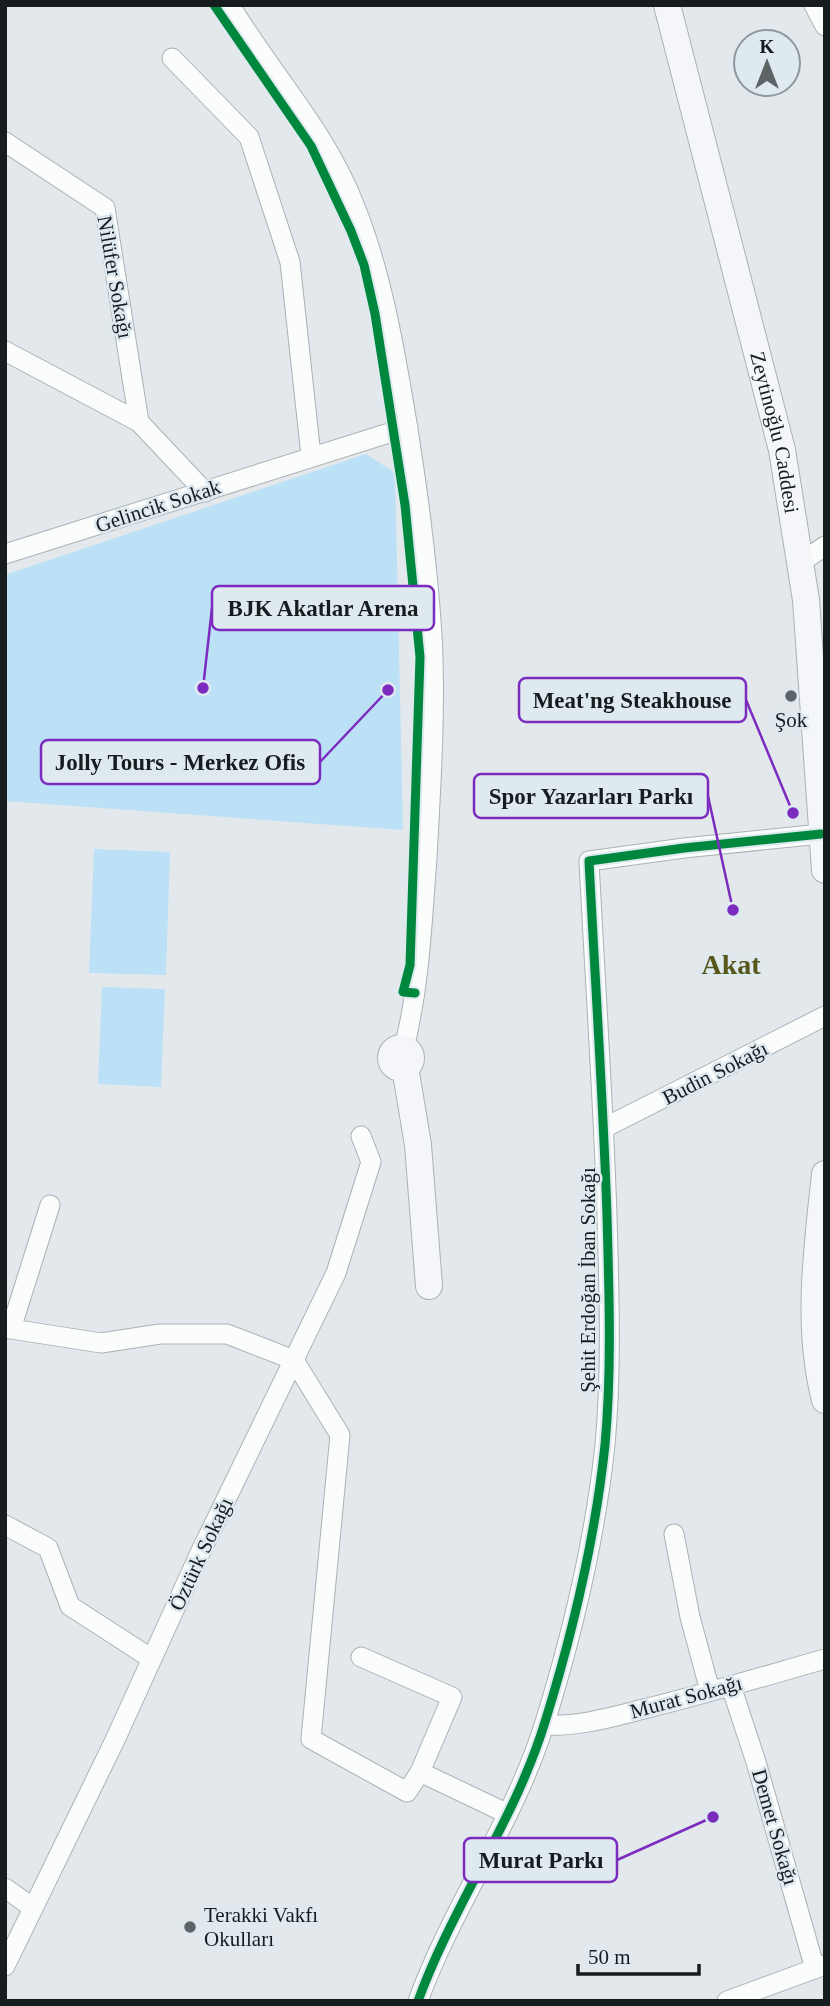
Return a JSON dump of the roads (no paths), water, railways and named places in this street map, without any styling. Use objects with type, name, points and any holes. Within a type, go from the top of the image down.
[{"type":"street","points":[[230,5],[316,128],[354,204],[376,264],[386,303],[408,427],[432,634],[433,721],[419,972],[405,1057],[418,1145],[429,1286]]},
{"type":"street","name":"Zeytinoğlu Caddesi","points":[[667,5],[782,450],[806,600],[825,870]]},
{"type":"street","points":[[814,5],[825,26]]},
{"type":"street","points":[[172,58],[249,137],[290,262],[311,456]]},
{"type":"street","name":"Nilüfer Sokağı","points":[[5,142],[105,208],[139,422]]},
{"type":"street","points":[[5,351],[139,422],[205,492]]},
{"type":"street","name":"Gelincik Sokak","points":[[5,554],[408,427]]},
{"type":"street","points":[[800,563],[825,546]]},
{"type":"street","name":"Şehit Erdoğan İban Sokağı","points":[[418,2001],[430,1968],[523,1782],[544,1725],[567,1647],[597,1511],[605,1443],[611,1325],[604,1128],[589,861],[821,834]]},
{"type":"street","name":"Budin Sokağı","points":[[604,1128],[825,1016]]},
{"type":"street","name":"Öztürk Sokağı","points":[[5,1966],[336,1273],[371,1162],[361,1136]]},
{"type":"street","points":[[825,1174],[821,1247],[814,1298],[817,1357],[825,1400]]},
{"type":"street","points":[[50,1205],[8,1328],[101,1343],[160,1334],[227,1334],[294,1360],[340,1435],[311,1739],[407,1793],[420,1772],[452,1697],[361,1657]]},
{"type":"street","points":[[5,1525],[48,1549],[70,1606],[152,1660]]},
{"type":"street","points":[[674,1534],[690,1617],[710,1691]]},
{"type":"street","name":"Murat Sokağı","points":[[544,1725],[582,1723],[731,1686],[825,1658]]},
{"type":"street","name":"Demet Sokağı","points":[[731,1686],[820,1967]]},
{"type":"street","points":[[420,1772],[508,1814]]},
{"type":"street","points":[[5,1888],[33,1908]]},
{"type":"street","points":[[727,2001],[820,1967]]},
{"type":"place","name":"BJK Akatlar Arena","points":[[203,688]]},
{"type":"place","name":"Jolly Tours - Merkez Ofis","points":[[388,690]]},
{"type":"place","name":"Şok","points":[[791,696]]},
{"type":"place","name":"Meat'ng Steakhouse","points":[[793,813]]},
{"type":"place","name":"Spor Yazarları Parkı","points":[[733,910]]},
{"type":"place","name":"Murat Parkı","points":[[713,1817]]},
{"type":"place","name":"Terakki Vakfı Okulları","points":[[190,1927]]},
{"type":"district","name":"Akat","points":[[731,964]]}]
